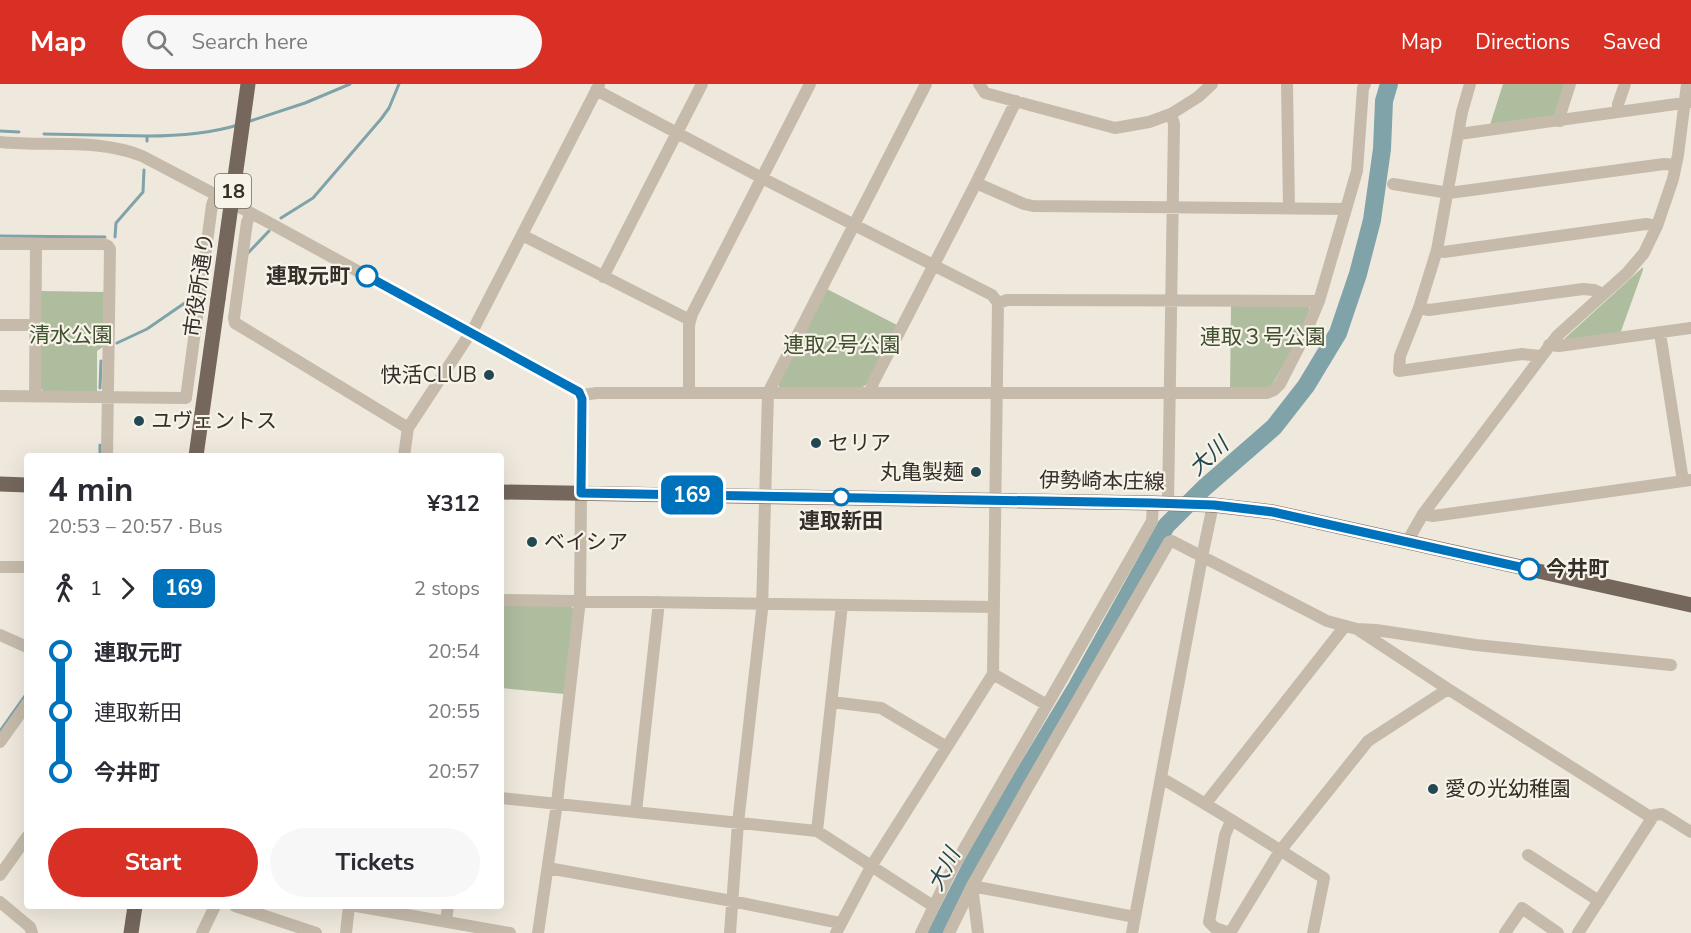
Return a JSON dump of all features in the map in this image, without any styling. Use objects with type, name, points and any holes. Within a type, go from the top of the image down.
[{"type":"main road","name":"市役所通り","points":[[196,453],[248,84]]},
{"type":"main road","points":[[0,484],[24,484]]},
{"type":"main road","name":"伊勢崎本庄線","points":[[504,492],[1207,505],[1273,512],[1691,605]]},
{"type":"main road","points":[[131,933],[135,909]]},
{"type":"street","points":[[603,277],[702,84]]},
{"type":"street","points":[[689,393],[690,320],[810,84]]},
{"type":"street","points":[[730,933],[738,823],[763,603],[768,393],[926,84]]},
{"type":"street","points":[[984,87],[1016,101],[1115,128],[1149,122],[1171,114],[1198,97],[1212,84]]},
{"type":"street","points":[[1287,84],[1289,208]]},
{"type":"street","points":[[1470,84],[1462,112],[1437,250],[1419,308],[1400,356],[1399,370],[1522,354],[1540,356]]},
{"type":"street","points":[[1560,121],[1570,84]]},
{"type":"street","points":[[1618,112],[1618,104],[1625,84]]},
{"type":"street","points":[[1407,542],[1423,514],[1549,345],[1570,322],[1637,263],[1644,254],[1657,226],[1676,165],[1688,102],[1687,84]]},
{"type":"street","points":[[0,142],[122,149],[166,168],[582,395],[597,393],[1267,393],[1280,384],[1319,301],[1356,171],[1362,85]]},
{"type":"street","points":[[404,453],[408,428],[470,332],[598,87],[677,133],[762,178],[992,295],[998,303],[993,674],[872,865],[838,928],[732,901],[548,867]]},
{"type":"street","points":[[870,393],[1016,101]]},
{"type":"street","points":[[1459,134],[1688,102]]},
{"type":"street","points":[[921,933],[933,906],[1152,521],[1164,504],[1173,207],[1174,124],[1171,114]]},
{"type":"street","points":[[1394,184],[1449,193],[1664,164],[1676,165]]},
{"type":"street","points":[[976,183],[1033,206],[1346,209]]},
{"type":"street","points":[[0,396],[186,398],[216,194]]},
{"type":"street","points":[[251,213],[247,222],[235,322],[408,428]]},
{"type":"street","points":[[1437,250],[1444,252],[1646,224],[1657,226]]},
{"type":"street","points":[[522,235],[690,320]]},
{"type":"street","points":[[0,244],[104,244],[110,249],[107,453]]},
{"type":"street","points":[[35,396],[36,244]]},
{"type":"street","points":[[1419,308],[1429,310],[1583,289],[1594,290],[1602,294]]},
{"type":"street","points":[[998,303],[1007,300],[1319,301]]},
{"type":"street","points":[[0,325],[35,325]]},
{"type":"street","points":[[1549,345],[1559,346],[1691,328]]},
{"type":"street","points":[[1423,514],[1433,516],[1687,481],[1660,333]]},
{"type":"street","points":[[538,933],[557,803],[580,600],[582,395]]},
{"type":"street","points":[[1132,933],[1202,557],[1207,505]]},
{"type":"street","points":[[949,933],[972,886],[1169,542],[1172,541],[1328,621],[1351,628],[1476,645],[1671,665]]},
{"type":"street","points":[[0,567],[24,567]]},
{"type":"street","points":[[504,600],[994,607]]},
{"type":"street","points":[[636,812],[659,602]]},
{"type":"street","points":[[817,831],[843,605]]},
{"type":"street","points":[[1351,628],[1652,818]]},
{"type":"street","points":[[1206,803],[1351,628]]},
{"type":"street","points":[[0,634],[24,646]]},
{"type":"street","points":[[993,674],[1047,705]]},
{"type":"street","points":[[1231,821],[1225,835],[1209,922],[1215,928],[1230,933],[1280,851],[1368,741],[1448,689]]},
{"type":"street","points":[[832,702],[882,708],[945,747]]},
{"type":"street","points":[[0,742],[24,708]]},
{"type":"street","points":[[1161,778],[1206,803],[1324,878],[1313,933]]},
{"type":"street","points":[[504,798],[817,831],[933,906]]},
{"type":"street","points":[[1578,933],[1652,818],[1658,813],[1662,814],[1691,832]]},
{"type":"street","points":[[0,875],[24,841]]},
{"type":"street","points":[[1528,855],[1599,901]]},
{"type":"street","points":[[972,886],[1135,917]]},
{"type":"street","points":[[972,886],[978,933]]},
{"type":"street","points":[[0,902],[30,927],[32,933]]},
{"type":"street","points":[[1505,933],[1522,908],[1558,933]]},
{"type":"street","points":[[202,933],[214,909]]},
{"type":"street","points":[[244,909],[316,933]]},
{"type":"street","points":[[346,933],[349,909]]},
{"type":"street","points":[[374,909],[510,933]]},
{"type":"street","points":[[446,921],[448,909]]},
{"type":"green space","points":[[1503,84],[1566,84],[1556,115],[1489,128]]},
{"type":"green space","points":[[1643,267],[1620,334],[1562,341]]},
{"type":"green space","name":"連取2号公園","points":[[825,288],[897,325],[866,385],[861,388],[780,388],[777,382]]},
{"type":"green space","name":"清水公園","points":[[41,291],[104,292],[103,347],[97,351],[97,392],[43,391],[40,388]]},
{"type":"green space","name":"連取３号公園","points":[[1231,305],[1309,306],[1310,311],[1295,345],[1272,385],[1267,389],[1230,389]]},
{"type":"green space","points":[[504,605],[570,605],[574,610],[564,694],[504,688]]},
{"type":"waterway","points":[[247,122],[305,103],[350,84]]},
{"type":"waterway","points":[[281,218],[313,198],[381,119],[389,108],[399,84]]},
{"type":"waterway","name":"大川","points":[[937,933],[985,839],[1075,690],[1166,526],[1204,488],[1274,427],[1306,386],[1338,333],[1358,274],[1372,220],[1382,149],[1384,101],[1389,84]]},
{"type":"waterway","points":[[147,141],[147,136],[193,134],[238,125]]},
{"type":"waterway","points":[[0,131],[19,132]]},
{"type":"waterway","points":[[44,134],[147,136]]},
{"type":"waterway","points":[[115,237],[116,223],[143,192],[144,170]]},
{"type":"waterway","points":[[248,253],[269,231]]},
{"type":"waterway","points":[[0,236],[105,237]]},
{"type":"waterway","points":[[117,343],[147,329],[192,298]]},
{"type":"waterway","points":[[100,388],[101,361]]},
{"type":"waterway","points":[[100,445],[100,453]]},
{"type":"waterway","points":[[0,731],[24,697]]},
{"type":"bus line","name":"169","points":[[367,276],[582,395],[581,493],[1200,504],[1273,512],[1529,569]]},
{"type":"place","name":"連取元町","points":[[367,276]]},
{"type":"place","name":"快活CLUB","points":[[489,375]]},
{"type":"place","name":"ユヴェントス","points":[[139,421]]},
{"type":"place","name":"セリア","points":[[816,443]]},
{"type":"place","name":"丸亀製麺","points":[[976,472]]},
{"type":"place","name":"連取新田","points":[[841,497]]},
{"type":"place","name":"ベイシア","points":[[532,542]]},
{"type":"place","name":"今井町","points":[[1529,569]]},
{"type":"place","name":"愛の光幼稚園","points":[[1433,789]]}]
